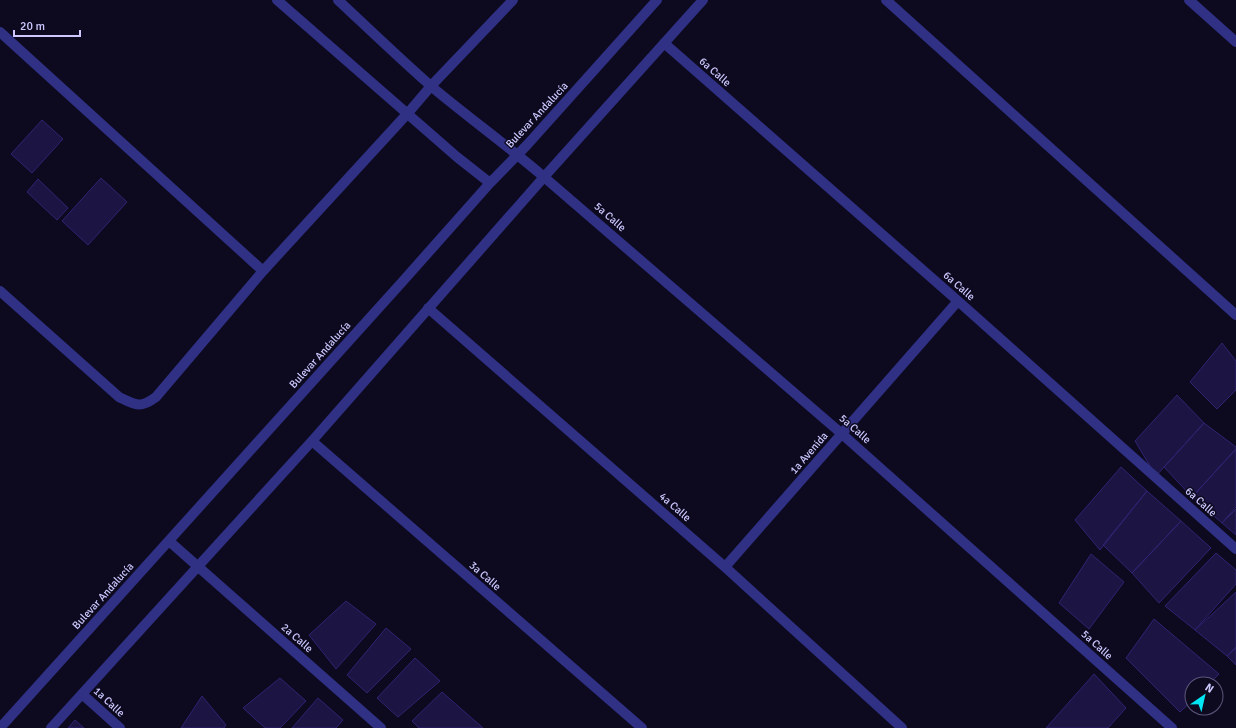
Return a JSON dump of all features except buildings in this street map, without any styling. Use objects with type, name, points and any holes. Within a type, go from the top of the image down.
[{"type":"street","points":[[277,0],[457,157],[490,183]]},
{"type":"street","name":"5a Calle","points":[[338,0],[431,86],[517,154],[842,434],[1172,728]]},
{"type":"street","points":[[0,291],[119,397],[134,404],[146,404],[156,397],[263,271],[408,114],[431,86],[513,0]]},
{"type":"street","name":"Bulevar Andalucía","points":[[0,728],[490,183],[658,0]]},
{"type":"street","points":[[51,728],[312,441],[544,177],[703,0]]},
{"type":"street","points":[[886,0],[1236,315]]},
{"type":"street","points":[[1189,0],[1236,42]]},
{"type":"street","points":[[0,32],[263,271]]},
{"type":"street","name":"6a Calle","points":[[664,43],[958,301],[1236,549]]},
{"type":"street","name":"1a Avenida","points":[[725,566],[958,301]]},
{"type":"street","name":"4a Calle","points":[[428,308],[725,566],[902,728]]},
{"type":"street","name":"3a Calle","points":[[312,441],[642,728]]},
{"type":"street","name":"2a Calle","points":[[169,541],[381,728]]},
{"type":"street","name":"1a Calle","points":[[82,694],[120,728]]}]
